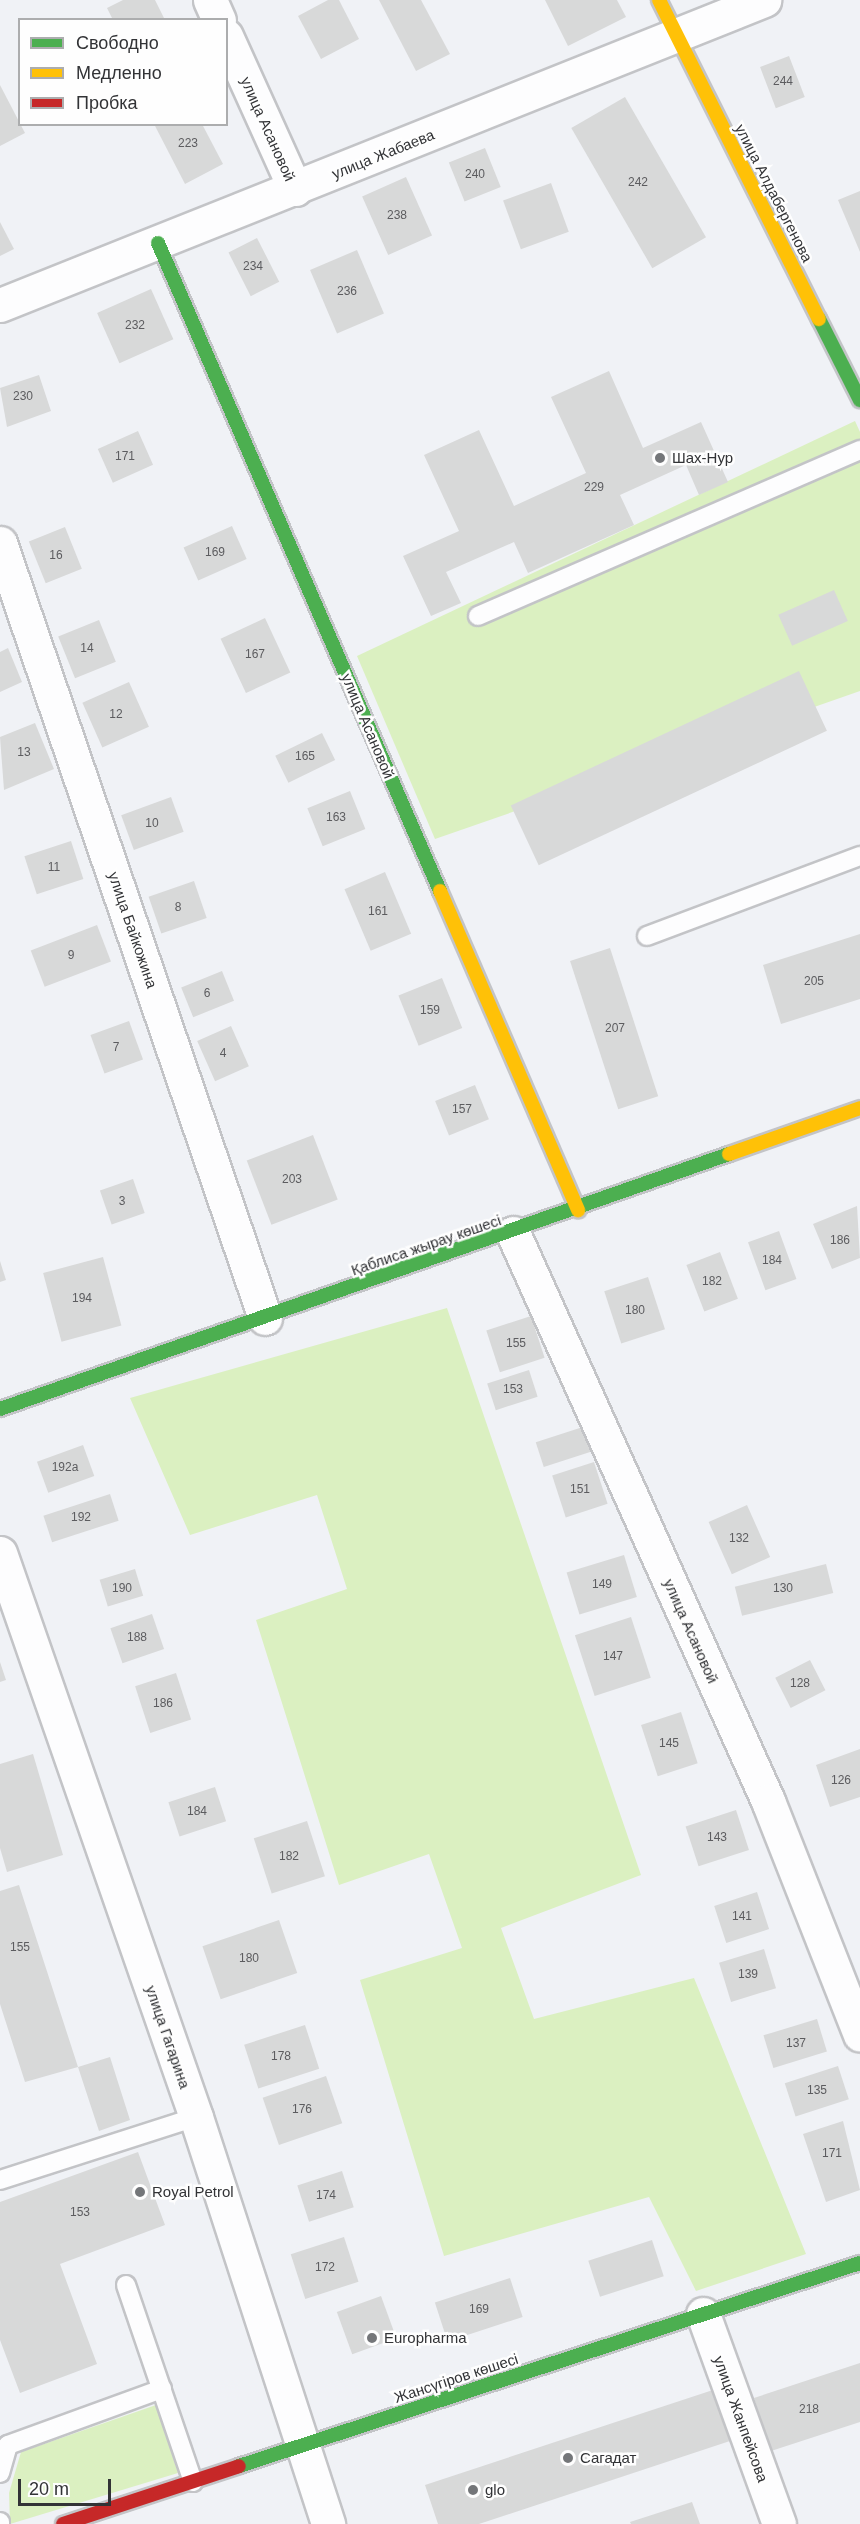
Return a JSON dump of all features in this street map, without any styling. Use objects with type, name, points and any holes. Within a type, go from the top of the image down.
[{"type":"street","points":[[210,0],[218,18]]},
{"type":"street","name":"улица Алдабергенова","points":[[659,0],[860,400]]},
{"type":"street","name":"улица Жабаева","points":[[0,305],[677,37],[764,0]]},
{"type":"street","name":"улица Асановой","points":[[228,40],[296,189]]},
{"type":"street","name":"улица Асановой","points":[[158,243],[578,1210]]},
{"type":"street","name":"улица Байкожина","points":[[0,543],[265,1318]]},
{"type":"street","name":"Қаблиса жырау көшесі","points":[[0,1409],[513,1233],[860,1108]]},
{"type":"street","name":"улица Асановой","points":[[513,1233],[768,1801],[860,2034]]},
{"type":"street","name":"улица Гагарина","points":[[0,1553],[196,2117],[328,2524]]},
{"type":"street","name":"Жансүгіров көшесі","points":[[63,2524],[860,2263]]},
{"type":"street","name":"улица Жанпейсова","points":[[703,2314],[779,2524]]},
{"type":"lane","points":[[478,616],[860,450]]},
{"type":"lane","points":[[647,936],[860,856]]},
{"type":"lane","points":[[0,2180],[196,2117]]},
{"type":"lane","points":[[126,2285],[193,2481]]},
{"type":"lane","points":[[0,2473],[8,2445],[162,2389]]},
{"type":"green space","points":[[855,421],[860,432],[860,691],[435,839],[357,656]]},
{"type":"green space","points":[[447,1308],[641,1875],[501,1928],[534,2019],[694,1978],[806,2254],[696,2291],[649,2197],[444,2256],[360,1980],[462,1948],[429,1854],[339,1885],[256,1620],[347,1589],[317,1495],[190,1535],[130,1398]]},
{"type":"green space","points":[[156,2405],[178,2473],[10,2524],[9,2493],[21,2452]]},
{"type":"building","points":[[123,0],[155,0],[164,18],[112,18],[107,8]]},
{"type":"building","points":[[328,0],[339,0],[359,39],[321,59],[298,16]]},
{"type":"building","points":[[379,0],[421,0],[450,54],[416,71]]},
{"type":"building","points":[[545,0],[617,0],[626,17],[568,46]]},
{"type":"building","points":[[789,56],[805,97],[776,108],[760,67]]},
{"type":"building","points":[[0,85],[18,120],[18,126],[21,126],[25,133],[0,146]]},
{"type":"building","points":[[625,97],[706,237],[652,268],[571,128]]},
{"type":"building","points":[[155,126],[203,126],[223,164],[185,184]]},
{"type":"building","points":[[485,148],[501,187],[465,202],[449,163]]},
{"type":"building","points":[[406,177],[432,235],[388,255],[362,197]]},
{"type":"building","points":[[551,183],[569,232],[521,249],[503,200]]},
{"type":"building","points":[[860,191],[860,252],[838,200]]},
{"type":"building","points":[[0,222],[14,249],[0,256]]},
{"type":"building","points":[[257,238],[279,282],[251,296],[228,253]]},
{"type":"building","points":[[357,250],[384,314],[337,333],[310,270]]},
{"type":"building","points":[[151,289],[173,339],[119,363],[97,313]]},
{"type":"building","points":[[609,371],[643,448],[701,422],[728,482],[699,495],[686,465],[620,495],[634,525],[528,573],[514,542],[446,572],[461,603],[431,616],[403,556],[459,531],[424,455],[479,430],[514,506],[586,473],[551,397]]},
{"type":"building","points":[[39,375],[51,411],[7,427],[0,388]]},
{"type":"building","points":[[138,431],[153,465],[113,483],[98,449]]},
{"type":"building","points":[[232,526],[247,559],[198,580],[184,548]]},
{"type":"building","points":[[65,527],[82,569],[46,583],[29,542]]},
{"type":"building","points":[[834,590],[848,621],[792,646],[778,615]]},
{"type":"building","points":[[265,618],[290,672],[246,693],[221,639]]},
{"type":"building","points":[[99,620],[116,662],[75,678],[58,636]]},
{"type":"building","points":[[8,648],[22,682],[0,692],[0,652]]},
{"type":"building","points":[[799,671],[827,731],[539,865],[511,805]]},
{"type":"building","points":[[129,682],[149,727],[102,748],[82,703]]},
{"type":"building","points":[[35,723],[54,769],[4,790],[0,737]]},
{"type":"building","points":[[322,733],[335,760],[288,783],[275,756]]},
{"type":"building","points":[[350,791],[365,829],[323,846],[307,808]]},
{"type":"building","points":[[171,797],[184,832],[134,850],[121,815]]},
{"type":"building","points":[[71,841],[83,879],[37,894],[24,856]]},
{"type":"building","points":[[385,872],[411,934],[371,951],[344,889]]},
{"type":"building","points":[[194,881],[207,918],[161,934],[149,897]]},
{"type":"building","points":[[97,925],[111,961],[45,987],[31,950]]},
{"type":"building","points":[[860,934],[860,999],[781,1024],[763,965]]},
{"type":"building","points":[[610,948],[658,1096],[618,1109],[570,961]]},
{"type":"building","points":[[222,971],[234,1001],[193,1017],[181,987]]},
{"type":"building","points":[[442,978],[462,1028],[419,1046],[398,996]]},
{"type":"building","points":[[129,1021],[143,1060],[104,1074],[90,1035]]},
{"type":"building","points":[[231,1026],[249,1066],[215,1081],[197,1041]]},
{"type":"building","points":[[475,1085],[489,1119],[449,1135],[435,1101]]},
{"type":"building","points":[[313,1135],[338,1199],[271,1225],[247,1160]]},
{"type":"building","points":[[133,1179],[145,1213],[112,1224],[100,1190]]},
{"type":"building","points":[[857,1206],[860,1258],[832,1269],[813,1224]]},
{"type":"building","points":[[779,1231],[796,1279],[765,1290],[748,1242]]},
{"type":"building","points":[[720,1252],[738,1299],[704,1312],[686,1265]]},
{"type":"building","points":[[103,1257],[121,1326],[61,1342],[43,1273]]},
{"type":"building","points":[[0,1261],[6,1280],[0,1282]]},
{"type":"building","points":[[648,1277],[665,1329],[621,1344],[604,1291]]},
{"type":"building","points":[[531,1316],[545,1358],[500,1372],[486,1331]]},
{"type":"building","points":[[529,1370],[538,1397],[496,1410],[487,1384]]},
{"type":"building","points":[[589,1425],[597,1450],[544,1467],[536,1442]]},
{"type":"building","points":[[83,1445],[94,1476],[48,1493],[37,1462]]},
{"type":"building","points":[[594,1462],[608,1504],[566,1517],[552,1476]]},
{"type":"building","points":[[110,1494],[119,1521],[52,1542],[43,1516]]},
{"type":"building","points":[[747,1505],[770,1557],[732,1574],[709,1522]]},
{"type":"building","points":[[624,1555],[637,1597],[579,1615],[567,1573]]},
{"type":"building","points":[[826,1564],[833,1593],[742,1616],[735,1587]]},
{"type":"building","points":[[135,1569],[143,1596],[108,1607],[100,1580]]},
{"type":"building","points":[[152,1614],[164,1649],[122,1663],[110,1628]]},
{"type":"building","points":[[631,1617],[651,1678],[595,1696],[575,1635]]},
{"type":"building","points":[[810,1660],[825,1690],[791,1708],[775,1678]]},
{"type":"building","points":[[0,1662],[6,1680],[0,1682]]},
{"type":"building","points":[[176,1673],[191,1720],[150,1733],[135,1686]]},
{"type":"building","points":[[681,1712],[698,1763],[658,1776],[641,1725]]},
{"type":"building","points":[[860,1749],[860,1797],[830,1807],[816,1765]]},
{"type":"building","points":[[33,1754],[63,1855],[7,1872],[0,1848],[0,1764]]},
{"type":"building","points":[[215,1787],[226,1821],[180,1836],[168,1802]]},
{"type":"building","points":[[736,1810],[749,1850],[699,1866],[686,1826]]},
{"type":"building","points":[[307,1821],[325,1876],[272,1893],[254,1838]]},
{"type":"building","points":[[19,1885],[78,2067],[25,2082],[0,2004],[0,1891]]},
{"type":"building","points":[[757,1892],[769,1929],[726,1943],[714,1906]]},
{"type":"building","points":[[279,1920],[297,1973],[221,1999],[202,1946]]},
{"type":"building","points":[[764,1949],[776,1988],[731,2002],[719,1963]]},
{"type":"building","points":[[817,2019],[827,2052],[773,2068],[763,2035]]},
{"type":"building","points":[[305,2025],[319,2069],[258,2089],[244,2045]]},
{"type":"building","points":[[110,2057],[130,2120],[99,2131],[78,2067]]},
{"type":"building","points":[[838,2066],[849,2099],[796,2117],[785,2083]]},
{"type":"building","points":[[326,2076],[342,2123],[279,2145],[263,2098]]},
{"type":"building","points":[[843,2121],[860,2190],[826,2202],[803,2134]]},
{"type":"building","points":[[138,2152],[165,2225],[60,2264],[97,2364],[20,2393],[0,2340],[0,2202]]},
{"type":"building","points":[[342,2171],[354,2207],[309,2222],[297,2186]]},
{"type":"building","points":[[344,2237],[359,2282],[305,2299],[291,2254]]},
{"type":"building","points":[[652,2240],[664,2276],[600,2297],[588,2261]]},
{"type":"building","points":[[510,2278],[523,2317],[448,2341],[435,2302]]},
{"type":"building","points":[[381,2296],[396,2338],[352,2354],[337,2312]]},
{"type":"building","points":[[860,2363],[860,2422],[771,2451],[754,2398]]},
{"type":"building","points":[[719,2388],[736,2439],[479,2524],[438,2524],[425,2485]]},
{"type":"building","points":[[692,2502],[700,2524],[631,2524],[630,2522]]},
{"type":"traffic: fast","points":[[158,243],[440,891]]},
{"type":"traffic: fast","points":[[819,319],[860,400]]},
{"type":"traffic: fast","points":[[0,1409],[729,1154]]},
{"type":"traffic: fast","points":[[239,2466],[860,2263]]},
{"type":"traffic: slow","points":[[659,0],[819,319]]},
{"type":"traffic: slow","points":[[440,891],[578,1210]]},
{"type":"traffic: slow","points":[[729,1154],[860,1108]]},
{"type":"traffic: jam","points":[[63,2524],[239,2466]]},
{"type":"place","name":"Шах-Нур","points":[[660,458]]},
{"type":"place","name":"Royal Petrol","points":[[140,2192]]},
{"type":"place","name":"Europharma","points":[[372,2338]]},
{"type":"place","name":"Сагадат","points":[[568,2458]]},
{"type":"place","name":"glo","points":[[473,2490]]}]
